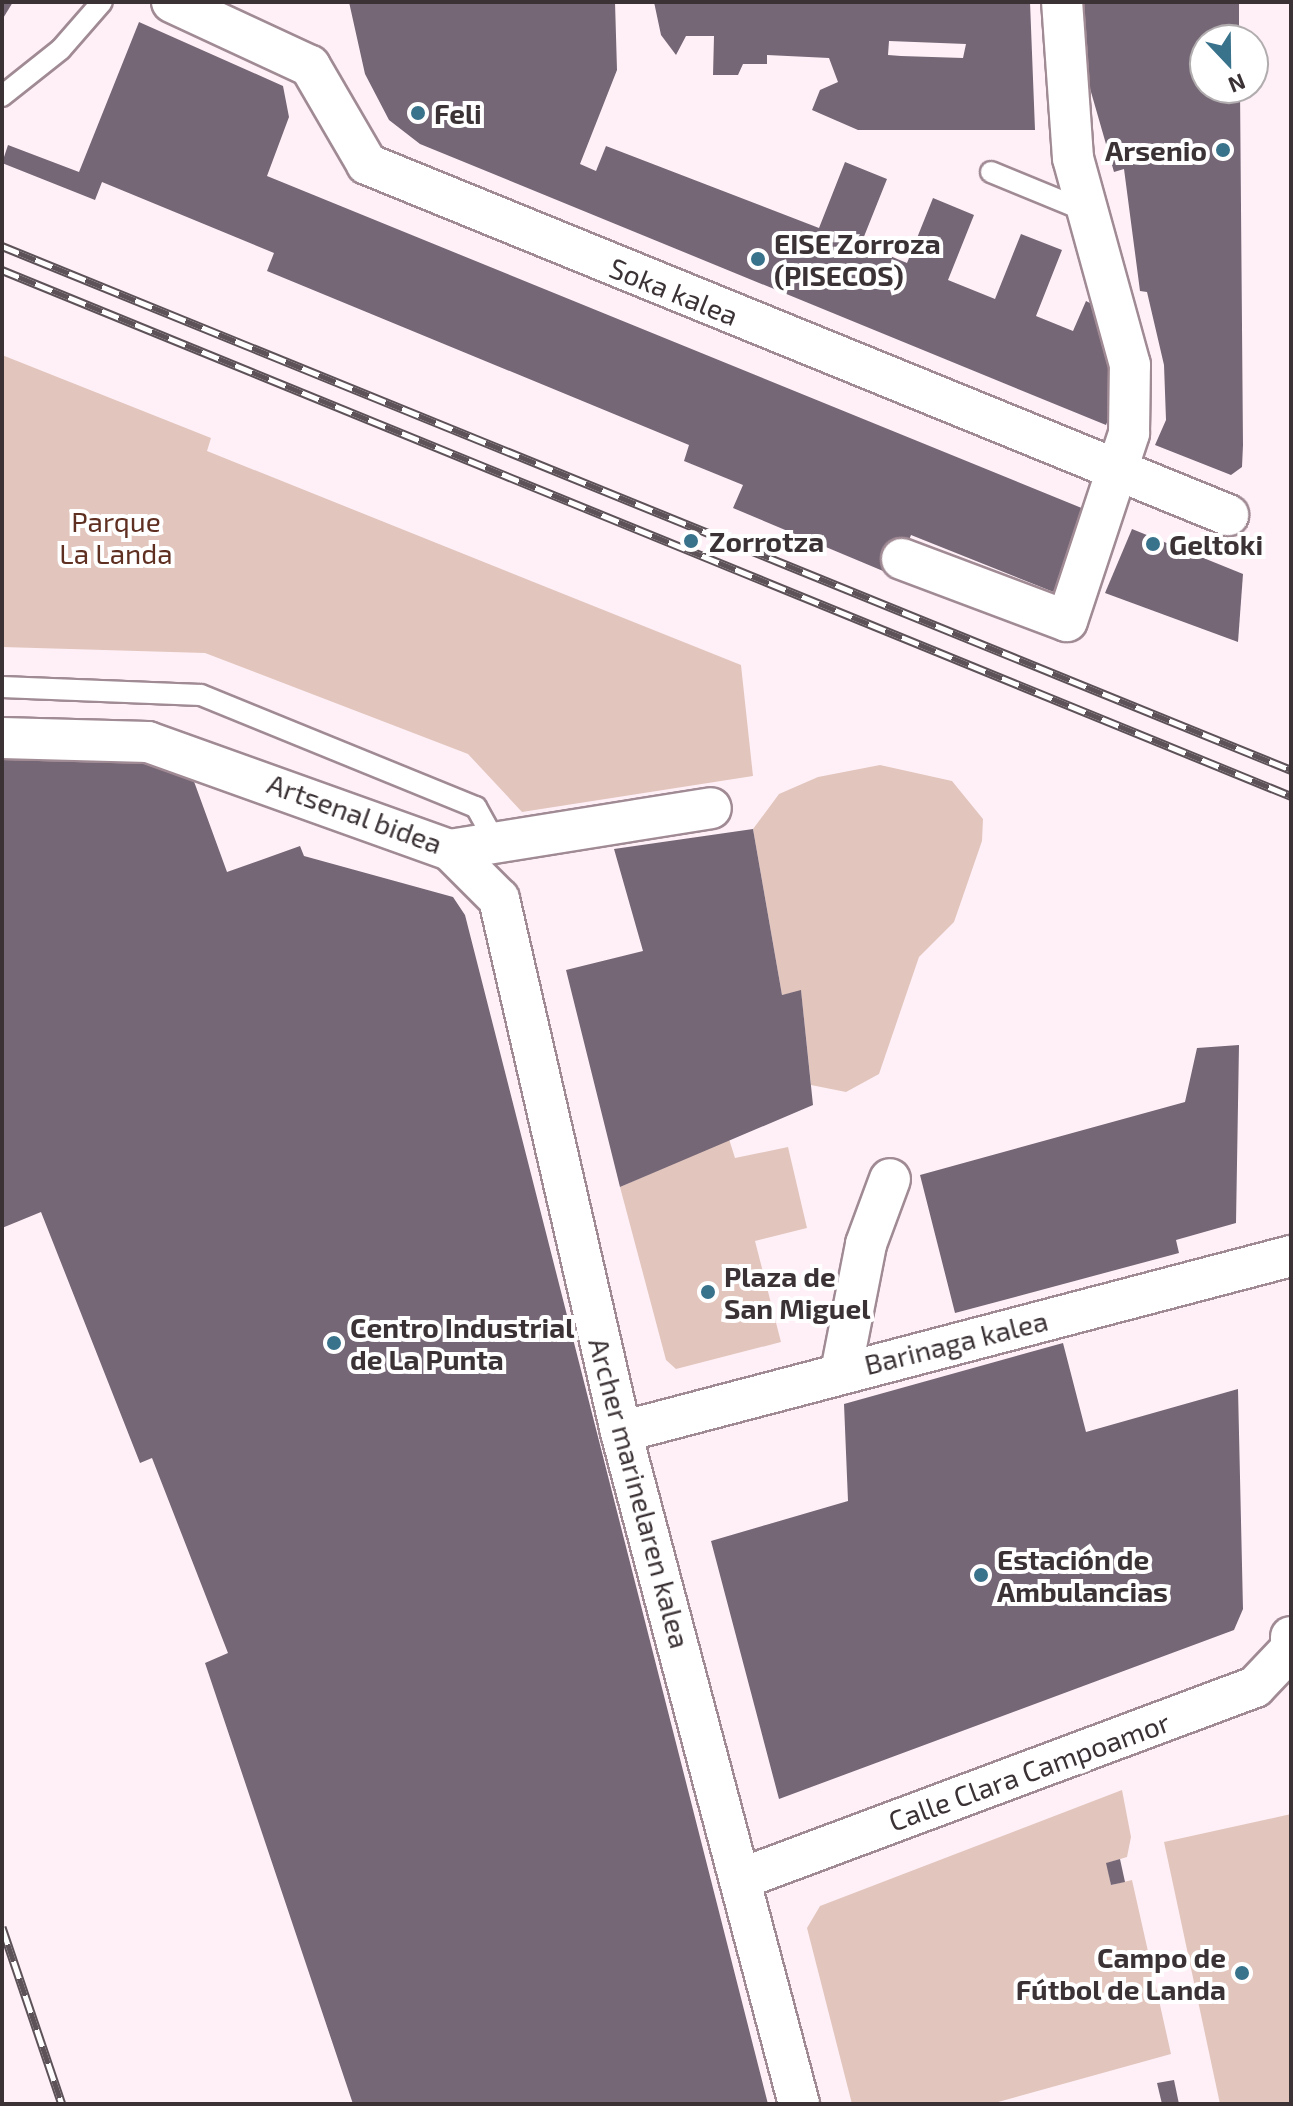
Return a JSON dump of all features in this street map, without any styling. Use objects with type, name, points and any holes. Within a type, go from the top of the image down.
[{"type":"street","name":"Soka kalea","points":[[172,2],[310,66],[367,164],[1228,515]]},
{"type":"street","points":[[902,559],[1067,621],[1129,433],[1130,365],[1073,158],[1062,2]]},
{"type":"street","name":"Artsenal bidea","points":[[2,738],[148,742],[450,850],[494,840],[711,808]]},
{"type":"street","name":"Archer marinelaren kalea","points":[[450,850],[499,899],[621,1432],[743,1878],[799,2104]]},
{"type":"street","points":[[841,1372],[866,1244],[890,1179]]},
{"type":"street","name":"Barinaga kalea","points":[[621,1432],[1291,1256]]},
{"type":"street","name":"Calle Clara Campoamor","points":[[743,1878],[1255,1687],[1291,1649],[1291,1637]]},
{"type":"lane","points":[[2,96],[61,49],[102,2]]},
{"type":"lane","points":[[991,172],[1088,212]]},
{"type":"lane","points":[[2,687],[201,695],[476,807],[494,840]]},
{"type":"green space","name":"Parque La Landa","points":[[2,355],[211,438],[207,451],[741,665],[753,776],[522,812],[468,754],[205,653],[2,647]]},
{"type":"green space","points":[[880,765],[952,781],[983,819],[982,841],[954,922],[919,957],[879,1074],[846,1092],[811,1085],[801,991],[782,995],[753,829],[779,794],[818,777]]},
{"type":"green space","name":"Plaza de San Miguel","points":[[729,1139],[735,1158],[788,1147],[807,1228],[755,1241],[781,1342],[676,1369],[666,1360],[620,1187]]},
{"type":"green space","points":[[1122,1790],[1131,1837],[1127,1857],[1107,1863],[1111,1885],[1132,1880],[1171,2054],[991,2104],[852,2104],[807,1928],[820,1906]]},
{"type":"green space","name":"Campo de Fútbol de Landa","points":[[1291,1814],[1291,2104],[1220,2104],[1164,1842]]},
{"type":"building","points":[[2,2],[13,2],[2,20]]},
{"type":"building","points":[[349,2],[615,2],[617,70],[580,164],[596,171],[606,146],[819,228],[845,162],[887,179],[861,244],[907,263],[933,198],[974,215],[948,280],[995,299],[1021,234],[1062,250],[1036,316],[1073,331],[1086,301],[1098,307],[1119,391],[1106,425],[420,144],[389,120],[365,74]]},
{"type":"building","points":[[654,2],[1030,2],[1035,130],[858,130],[812,110],[820,90],[838,82],[829,58],[767,55],[767,64],[743,64],[738,75],[713,75],[714,36],[686,36],[676,55],[661,35]],"holes":[[[889,41],[966,44],[963,58],[888,55]]]},
{"type":"building","points":[[1080,2],[1239,2],[1239,24],[1189,24],[1189,104],[1240,104],[1243,445],[1242,467],[1231,475],[1155,445],[1166,420],[1164,365],[1147,292],[1140,291],[1124,169],[1114,172],[1089,85]]},
{"type":"building","points":[[139,22],[283,86],[289,117],[267,176],[1089,511],[1056,593],[911,535],[895,576],[733,508],[743,485],[684,461],[689,445],[267,271],[274,253],[102,182],[95,200],[2,163],[8,145],[79,172]]},
{"type":"building","points":[[1132,529],[1243,574],[1238,642],[1105,593]]},
{"type":"building","name":"Centro Industrial de La Punta","points":[[2,752],[188,765],[227,872],[300,846],[304,856],[453,897],[465,915],[768,2104],[353,2104],[205,1663],[228,1653],[152,1458],[140,1463],[41,1212],[2,1228]]},
{"type":"building","points":[[753,829],[782,995],[801,990],[813,1105],[620,1187],[566,970],[643,951],[614,849]]},
{"type":"building","points":[[1239,1045],[1236,1223],[1176,1240],[1179,1253],[955,1313],[920,1175],[1185,1102],[1197,1048]]},
{"type":"building","name":"Estación de Ambulancias","points":[[1063,1343],[1086,1432],[1238,1389],[1243,1609],[1234,1630],[779,1799],[711,1541],[848,1501],[844,1404]]},
{"type":"building","points":[[1120,1859],[1125,1882],[1111,1885],[1106,1863]]},
{"type":"building","points":[[1174,2080],[1179,2104],[1162,2104],[1157,2083]]},
{"type":"railway","points":[[2,246],[1291,770]]},
{"type":"railway","points":[[2,270],[1291,796]]},
{"type":"railway","points":[[2,1927],[62,2104]]},
{"type":"place","name":"Feli","points":[[418,113]]},
{"type":"place","name":"Arsenio","points":[[1223,150]]},
{"type":"place","name":"EISE Zorroza (PISECOS)","points":[[758,259]]},
{"type":"place","name":"Zorrotza","points":[[691,541]]},
{"type":"place","name":"Geltoki","points":[[1153,544]]},
{"type":"place","name":"Plaza de San Miguel","points":[[708,1292]]},
{"type":"place","name":"Centro Industrial de La Punta","points":[[334,1343]]},
{"type":"place","name":"Estación de Ambulancias","points":[[981,1575]]},
{"type":"place","name":"Campo de Fútbol de Landa","points":[[1242,1973]]}]
